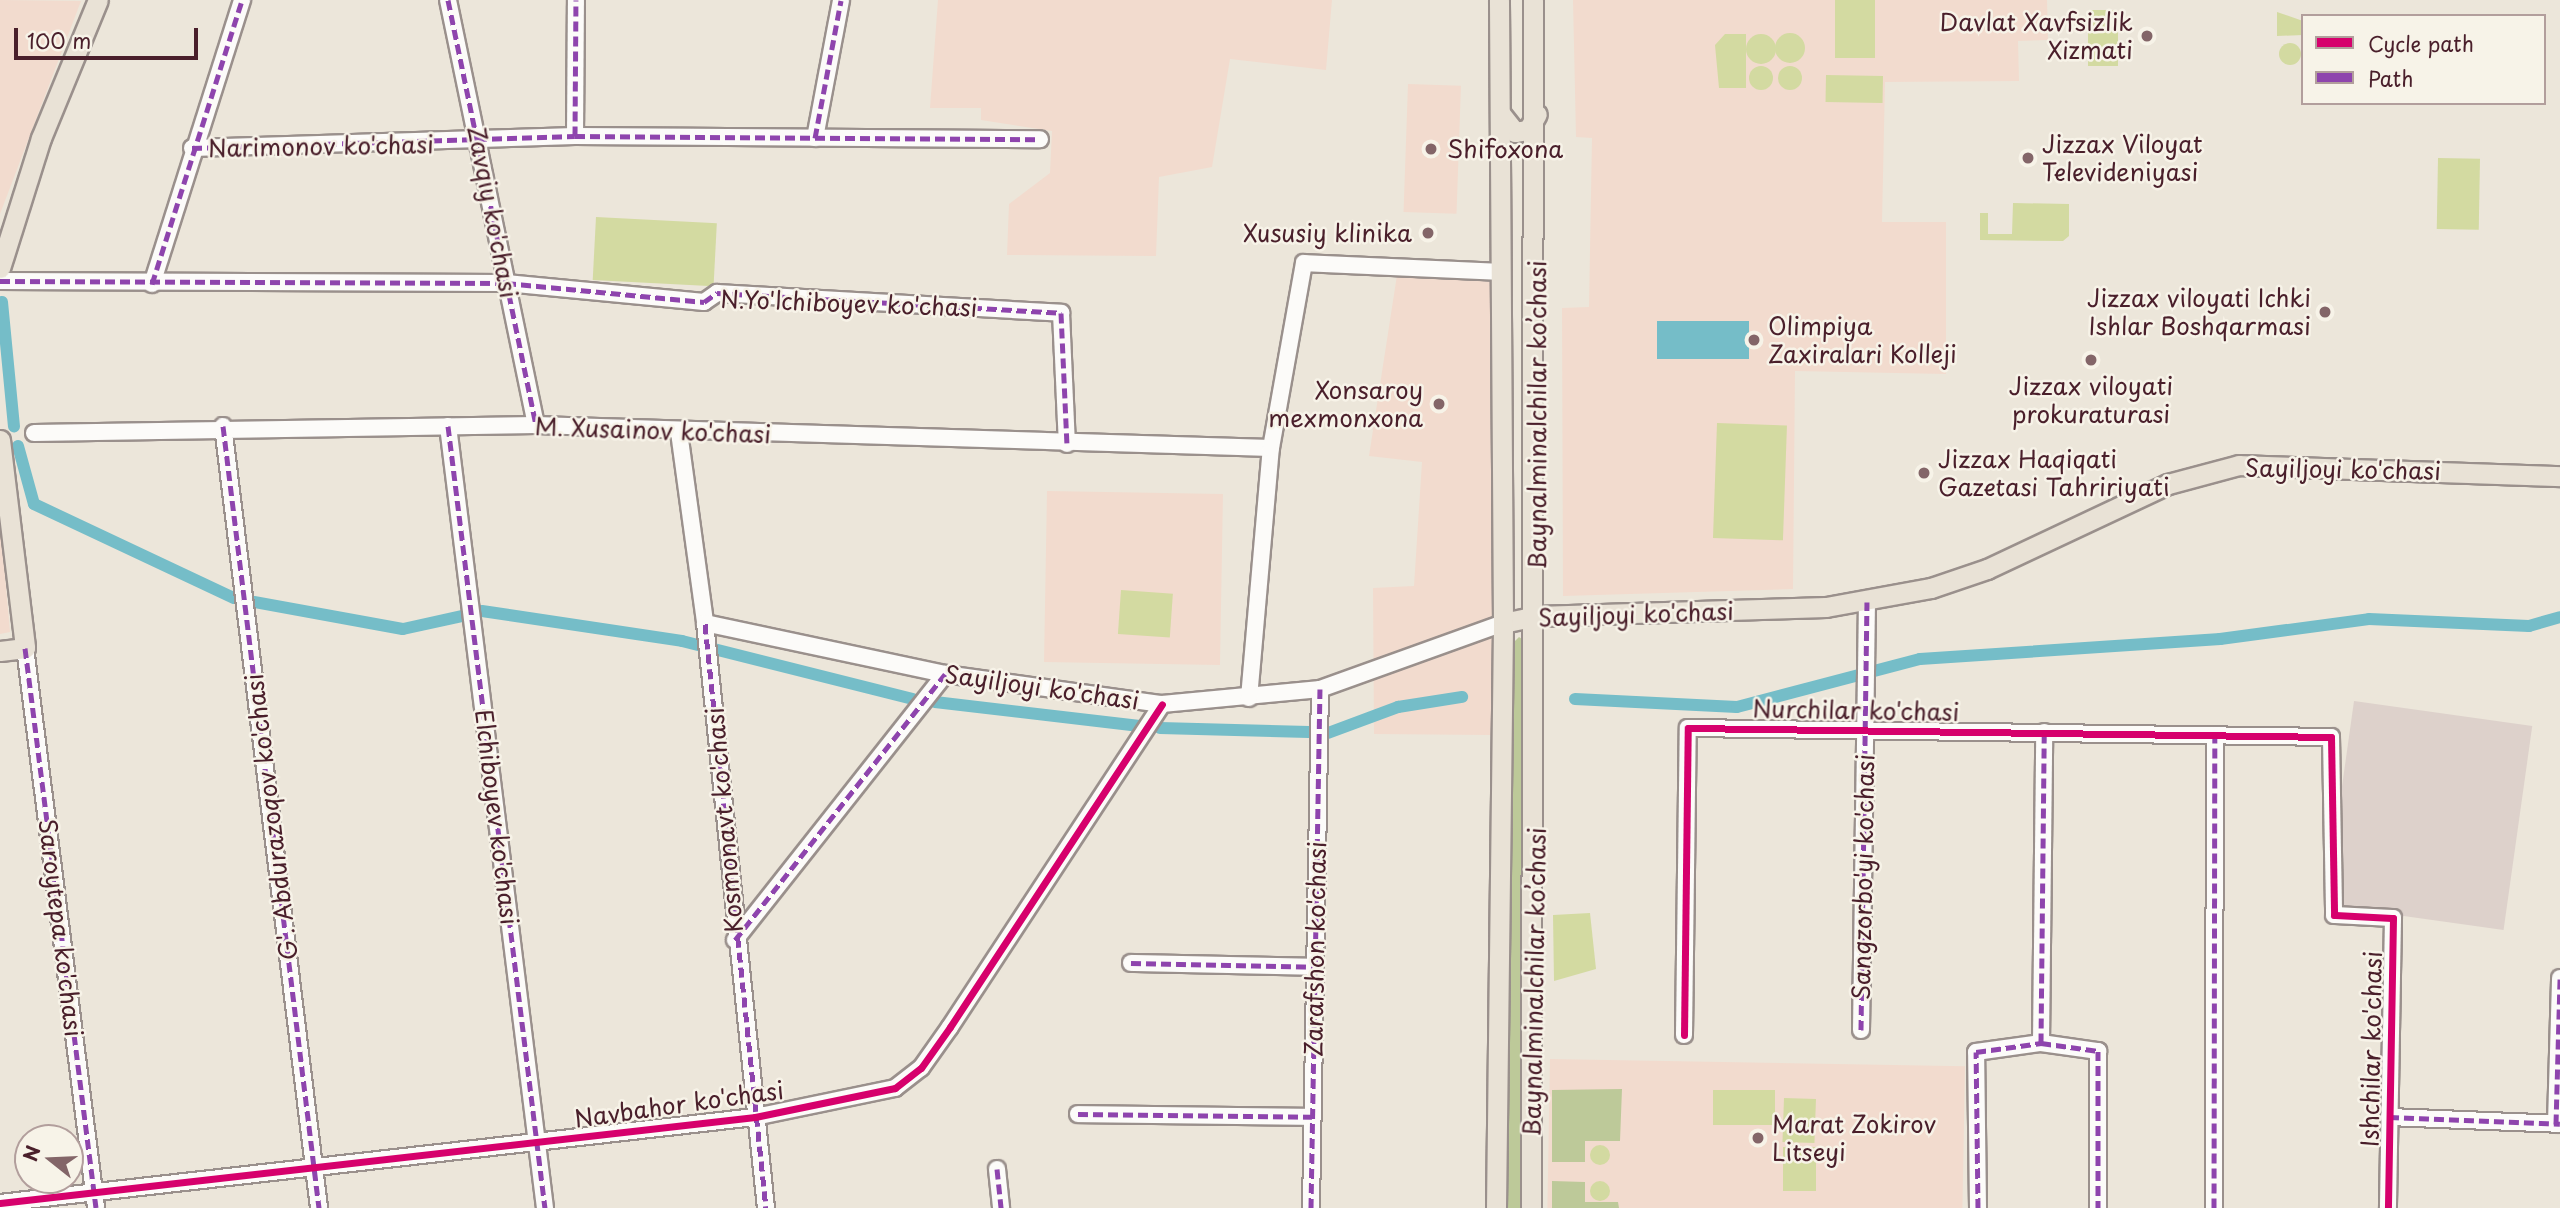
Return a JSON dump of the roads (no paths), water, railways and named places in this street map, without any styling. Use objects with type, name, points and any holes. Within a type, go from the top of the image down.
[{"type":"main road","points":[[0,268],[54,104],[98,0]]},
{"type":"main road","name":"Baynalminalchilar ko’chasi","points":[[1496,1208],[1503,623],[1499,0]]},
{"type":"main road","name":"Baynalminalchilar ko’chasi","points":[[1531,1208],[1537,114],[1533,0]]},
{"type":"main road","points":[[1500,113],[1515,132],[1528,130],[1537,114]]},
{"type":"main road","points":[[0,440],[25,648],[0,651]]},
{"type":"main road","name":"Sayiljoyi ko'chasi","points":[[1503,623],[1536,616],[1867,601],[1987,569],[2105,510],[2207,471],[2271,463],[2560,476]]},
{"type":"street","points":[[152,284],[192,148],[242,0]]},
{"type":"street","name":"Zavqiy ko'chasi","points":[[448,0],[481,143],[506,283],[536,425]]},
{"type":"street","points":[[575,136],[576,0]]},
{"type":"street","points":[[815,138],[841,0]]},
{"type":"street","name":"Narimonov ko'chasi","points":[[192,148],[481,143],[575,136],[1040,139]]},
{"type":"street","points":[[1250,698],[1271,448],[1304,263],[1500,272]]},
{"type":"street","points":[[0,281],[152,284],[506,283]]},
{"type":"street","name":"N.Yo'lchiboyev ko'chasi","points":[[506,283],[704,302],[717,293],[1062,313],[1067,444]]},
{"type":"street","name":"M. Xusainov ko'chasi","points":[[34,433],[223,426],[536,425],[679,432],[1271,448]]},
{"type":"street","name":"G'. Abdurazoqov ko'chasi","points":[[223,426],[319,1208]]},
{"type":"street","name":"Elchiboyev ko'chasi","points":[[448,426],[545,1208]]},
{"type":"street","name":"Kosmonavt ko'chasi","points":[[679,432],[705,623],[735,940],[766,1208]]},
{"type":"street","name":"Sangzorbo'yi ko'chasi","points":[[1861,1031],[1867,601]]},
{"type":"street","name":"Sayiljoyi ko'chasi","points":[[705,623],[945,674],[1162,704],[1250,698],[1320,689],[1503,623]]},
{"type":"street","name":"Saroytepa ko'chasi","points":[[25,648],[96,1202]]},
{"type":"street","points":[[735,940],[945,674]]},
{"type":"street","name":"Zarafshon ko'chasi","points":[[1311,1208],[1320,689]]},
{"type":"street","name":"Navbahor ko'chasi","points":[[0,1203],[96,1202],[537,1142],[755,1117],[895,1088],[921,1068],[1162,704]]},
{"type":"street","name":"Nurchilar ko'chasi","points":[[1684,1035],[1688,728],[1864,727],[2331,737]]},
{"type":"street","points":[[2041,1043],[2044,732]]},
{"type":"street","points":[[2214,1208],[2215,734]]},
{"type":"street","name":"Ishchilar ko'chasi","points":[[2331,737],[2334,915],[2393,918],[2388,1208]]},
{"type":"street","points":[[1131,963],[1315,967]]},
{"type":"street","points":[[2389,1116],[2558,1124],[2560,978]]},
{"type":"street","points":[[1978,1208],[1976,1052],[2041,1043],[2098,1051],[2098,1208]]},
{"type":"street","points":[[1078,1114],[1312,1117]]},
{"type":"street","points":[[997,1169],[1001,1208]]},
{"type":"water","points":[[1657,321],[1749,321],[1749,359],[1657,359]]},
{"type":"waterway","points":[[2,302],[14,426]]},
{"type":"waterway","points":[[18,446],[34,504],[234,598]]},
{"type":"waterway","points":[[254,602],[403,629],[462,616]]},
{"type":"waterway","points":[[482,611],[682,641],[913,699]]},
{"type":"waterway","points":[[1575,699],[1737,707],[1920,659],[2220,639],[2369,619],[2529,626],[2560,617]]},
{"type":"waterway","points":[[1328,733],[1398,707],[1462,697]]},
{"type":"waterway","points":[[935,702],[1140,726]]},
{"type":"waterway","points":[[1160,728],[1309,732]]},
{"type":"place","name":"Davlat Xavfsizlik Xizmati","points":[[2147,36]]},
{"type":"place","name":"Shifoxona","points":[[1431,149]]},
{"type":"place","name":"Jizzax Viloyat Televideniyasi","points":[[2028,158]]},
{"type":"place","name":"Xususiy klinika","points":[[1428,233]]},
{"type":"place","name":"Jizzax viloyati Ichki Ishlar Boshqarmasi","points":[[2325,312]]},
{"type":"place","name":"Olimpiya Zaxiralari Kolleji","points":[[1754,340]]},
{"type":"place","name":"Jizzax viloyati prokuraturasi","points":[[2091,360]]},
{"type":"place","name":"Xonsaroy mexmonxona","points":[[1439,404]]},
{"type":"place","name":"Jizzax Haqiqati Gazetasi Tahririyati","points":[[1924,473]]},
{"type":"place","name":"Marat Zokirov Litseyi","points":[[1758,1138]]}]
